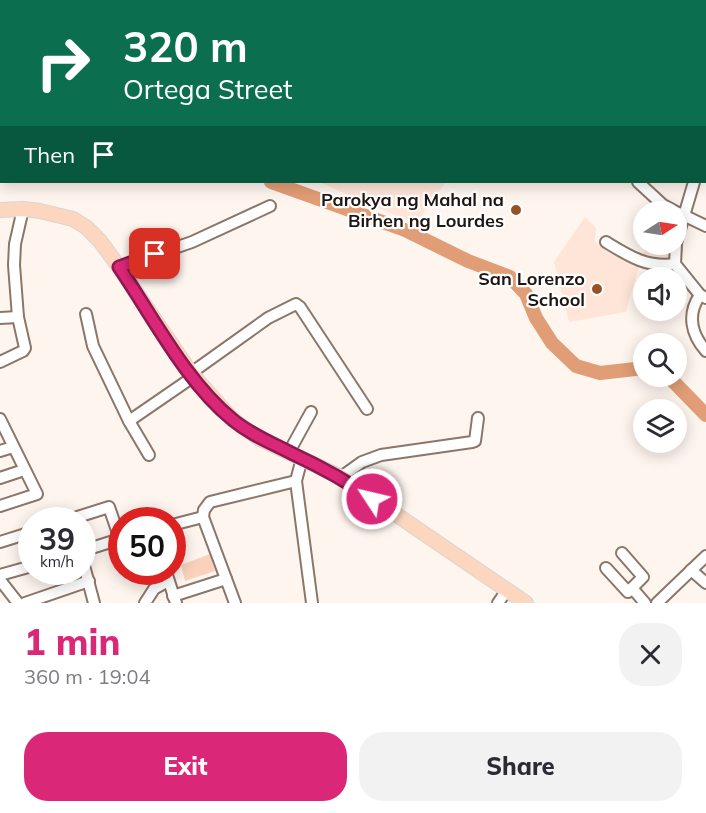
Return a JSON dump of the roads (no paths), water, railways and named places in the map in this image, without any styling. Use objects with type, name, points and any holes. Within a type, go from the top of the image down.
[{"type":"main road","points":[[0,210],[22,209],[57,214],[80,223],[100,242],[119,267],[192,375],[233,420],[260,439],[341,477],[526,603]]},
{"type":"street","points":[[639,183],[659,201]]},
{"type":"street","points":[[685,201],[694,183]]},
{"type":"street","points":[[119,267],[192,242],[270,206]]},
{"type":"street","points":[[0,362],[25,348],[18,317],[15,244],[22,209]]},
{"type":"street","points":[[687,217],[706,226]]},
{"type":"street","points":[[606,242],[636,260],[656,265],[675,264]]},
{"type":"street","points":[[675,255],[675,264],[703,296],[693,304],[691,317],[693,330],[706,351]]},
{"type":"street","points":[[129,421],[268,318],[296,304],[307,317],[367,409]]},
{"type":"street","points":[[86,314],[93,346],[129,421],[149,455]]},
{"type":"street","points":[[0,318],[18,317]]},
{"type":"street","points":[[311,412],[296,455],[296,481],[312,603]]},
{"type":"street","points":[[341,477],[362,462],[381,455],[472,442],[476,437],[478,418]]},
{"type":"street","points":[[0,506],[37,494],[1,422]]},
{"type":"street","points":[[0,451],[13,447]]},
{"type":"street","points":[[0,478],[24,470]]},
{"type":"street","points":[[235,603],[203,517],[204,510],[210,502],[296,481]]},
{"type":"street","points":[[96,511],[109,507],[120,539],[96,547]]},
{"type":"street","points":[[186,521],[203,517]]},
{"type":"street","points":[[0,542],[18,536]]},
{"type":"street","points":[[606,568],[628,592],[644,577],[622,553]]},
{"type":"street","points":[[657,603],[706,556]]},
{"type":"street","points":[[0,575],[18,570]]},
{"type":"street","points":[[691,570],[706,583]]},
{"type":"street","points":[[175,599],[226,579]]},
{"type":"street","points":[[0,580],[18,603]]},
{"type":"street","points":[[25,603],[59,598],[83,585]]},
{"type":"street","points":[[89,585],[94,603]]},
{"type":"street","points":[[145,603],[159,585]]},
{"type":"street","points":[[632,588],[645,603]]},
{"type":"street","points":[[498,603],[507,590]]},
{"type":"waterway","points":[[274,183],[405,230],[468,261],[510,277],[526,294],[536,318],[552,343],[576,366],[600,373],[633,369]]},
{"type":"waterway","points":[[679,387],[706,415]]},
{"type":"place","name":"Parokya ng Mahal na Birhen ng Lourdes","points":[[516,210]]},
{"type":"place","name":"San Lorenzo School","points":[[597,289]]}]
